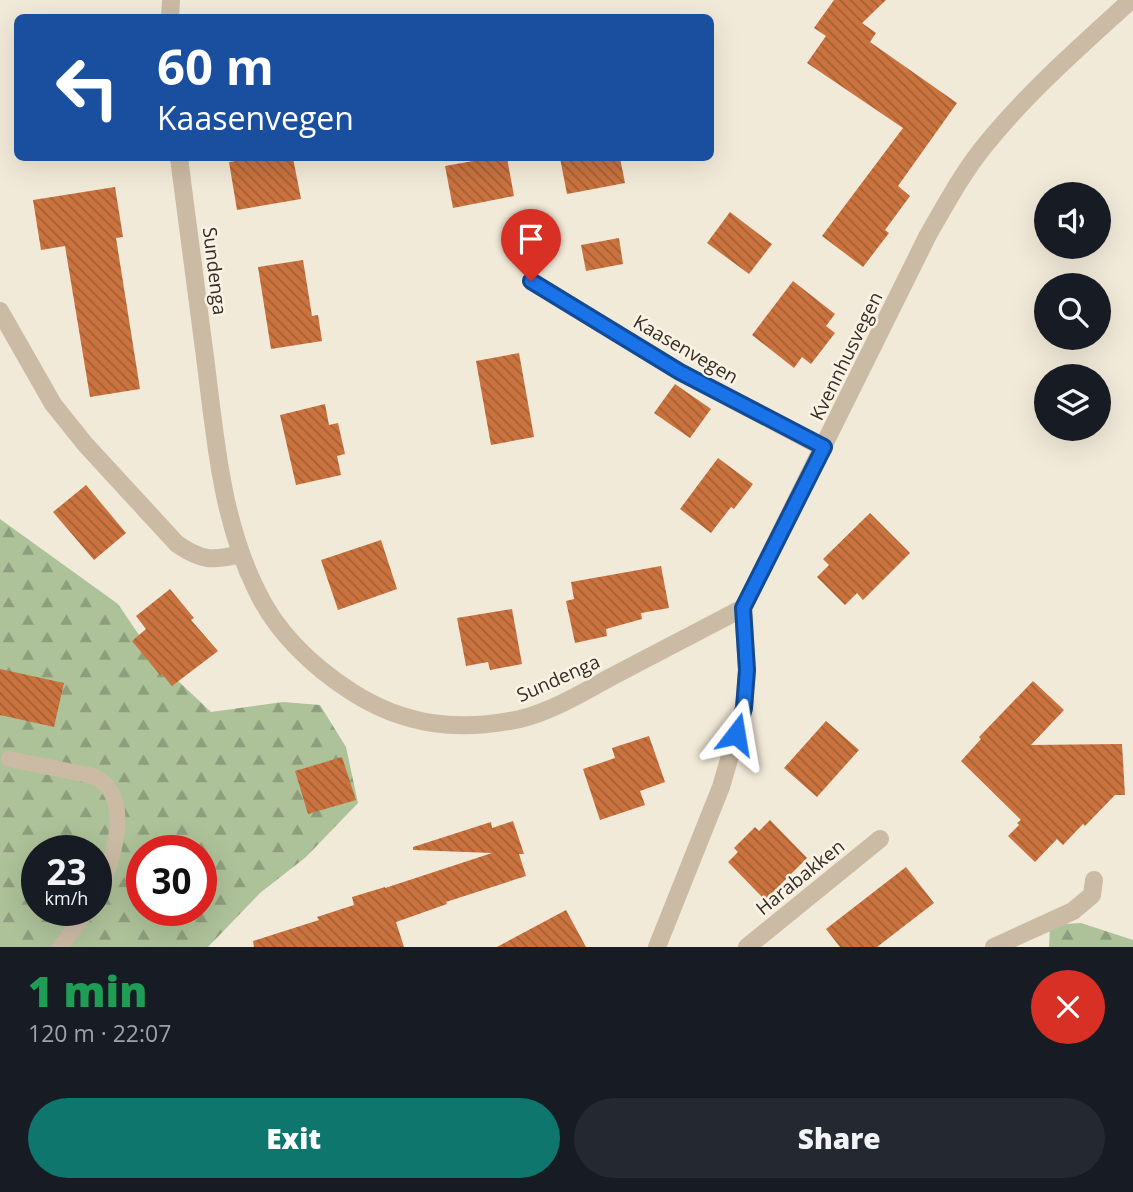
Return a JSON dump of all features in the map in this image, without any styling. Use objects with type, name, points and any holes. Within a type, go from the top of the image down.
[{"type":"street","name":"Kvennhusvegen","points":[[743,608],[929,235],[961,177],[985,144],[1022,103],[1131,0]]},
{"type":"street","name":"Sundenga","points":[[179,161],[219,464],[241,554],[256,591],[280,628],[305,657],[335,681],[370,704],[429,724],[491,724],[550,709],[743,608]]},
{"type":"street","name":"Kaasenvegen","points":[[531,281],[680,372],[824,447]]},
{"type":"street","points":[[0,311],[53,404],[85,444],[177,544],[194,556],[208,560],[241,554]]},
{"type":"street","points":[[657,947],[721,787],[744,708],[747,670],[743,608]]},
{"type":"street","name":"Harabakken","points":[[747,947],[880,839]]},
{"type":"street","points":[[994,947],[1073,911],[1092,895],[1094,880]]},
{"type":"lane","points":[[9,759],[95,777],[107,786],[118,822],[112,857]]},
{"type":"lane","points":[[60,947],[76,926]]},
{"type":"green space","points":[[0,519],[118,604],[156,660],[211,712],[283,702],[320,705],[346,747],[358,803],[306,857],[260,893],[208,947],[0,947]]},
{"type":"green space","points":[[1081,923],[1133,940],[1133,947],[1049,947],[1050,925]]},
{"type":"building","points":[[834,0],[886,0],[862,23],[876,33],[870,42],[957,103],[898,186],[910,196],[885,230],[889,233],[863,267],[822,236],[903,128],[807,63],[826,36],[814,28]]},
{"type":"building","points":[[294,161],[301,199],[237,210],[229,162]]},
{"type":"building","points":[[473,161],[508,161],[514,196],[453,208],[445,166]]},
{"type":"building","points":[[561,161],[621,161],[625,183],[567,194]]},
{"type":"building","points":[[115,187],[123,237],[116,238],[140,389],[90,397],[65,246],[41,250],[33,200]]},
{"type":"building","points":[[730,212],[772,244],[749,274],[707,243]]},
{"type":"building","points":[[619,238],[623,264],[586,271],[581,245]]},
{"type":"building","points":[[303,260],[312,316],[318,315],[322,341],[271,349],[258,267]]},
{"type":"building","points":[[793,281],[835,314],[826,326],[835,333],[811,364],[802,357],[794,368],[752,335]]},
{"type":"building","points":[[519,353],[534,437],[491,445],[476,361]]},
{"type":"building","points":[[675,384],[711,409],[690,438],[654,413]]},
{"type":"building","points":[[325,404],[329,425],[338,423],[345,454],[337,456],[341,475],[296,485],[280,415]]},
{"type":"building","points":[[718,458],[753,484],[711,533],[680,509]]},
{"type":"building","points":[[86,485],[126,533],[94,560],[53,512]]},
{"type":"building","points":[[870,513],[910,553],[863,600],[857,593],[845,605],[817,577],[829,565],[823,559]]},
{"type":"building","points":[[381,540],[397,589],[338,610],[321,560]]},
{"type":"building","points":[[661,566],[669,608],[641,613],[642,619],[606,629],[607,636],[575,643],[566,601],[574,599],[571,582]]},
{"type":"building","points":[[170,589],[194,618],[191,620],[218,651],[172,686],[132,641],[146,629],[136,616]]},
{"type":"building","points":[[512,609],[522,664],[490,670],[488,662],[466,666],[457,618]]},
{"type":"building","points":[[0,669],[64,683],[54,727],[0,715]]},
{"type":"building","points":[[1033,681],[1064,710],[1031,745],[1122,744],[1125,795],[1115,795],[1063,845],[1057,839],[1035,862],[1008,836],[1021,820],[961,761],[981,739],[979,737]]},
{"type":"building","points":[[826,721],[859,750],[817,797],[784,768]]},
{"type":"building","points":[[649,736],[665,782],[640,791],[645,805],[600,820],[583,769],[615,758],[612,748]]},
{"type":"building","points":[[342,757],[356,800],[308,814],[295,771]]},
{"type":"building","points":[[770,820],[807,858],[765,900],[728,862],[738,852],[734,848],[755,827],[759,831]]},
{"type":"building","points":[[513,821],[524,854],[519,854],[526,876],[446,902],[447,904],[396,922],[404,947],[254,947],[253,941],[319,920],[317,917],[354,905],[352,897],[492,853],[413,850],[413,847],[491,822],[492,828]]},
{"type":"building","points":[[906,867],[934,903],[877,947],[840,947],[826,929]]},
{"type":"building","points":[[566,910],[586,947],[497,947]]},
{"type":"route","points":[[531,281],[680,372],[824,447],[743,608],[747,670],[744,708],[736,734]]}]
